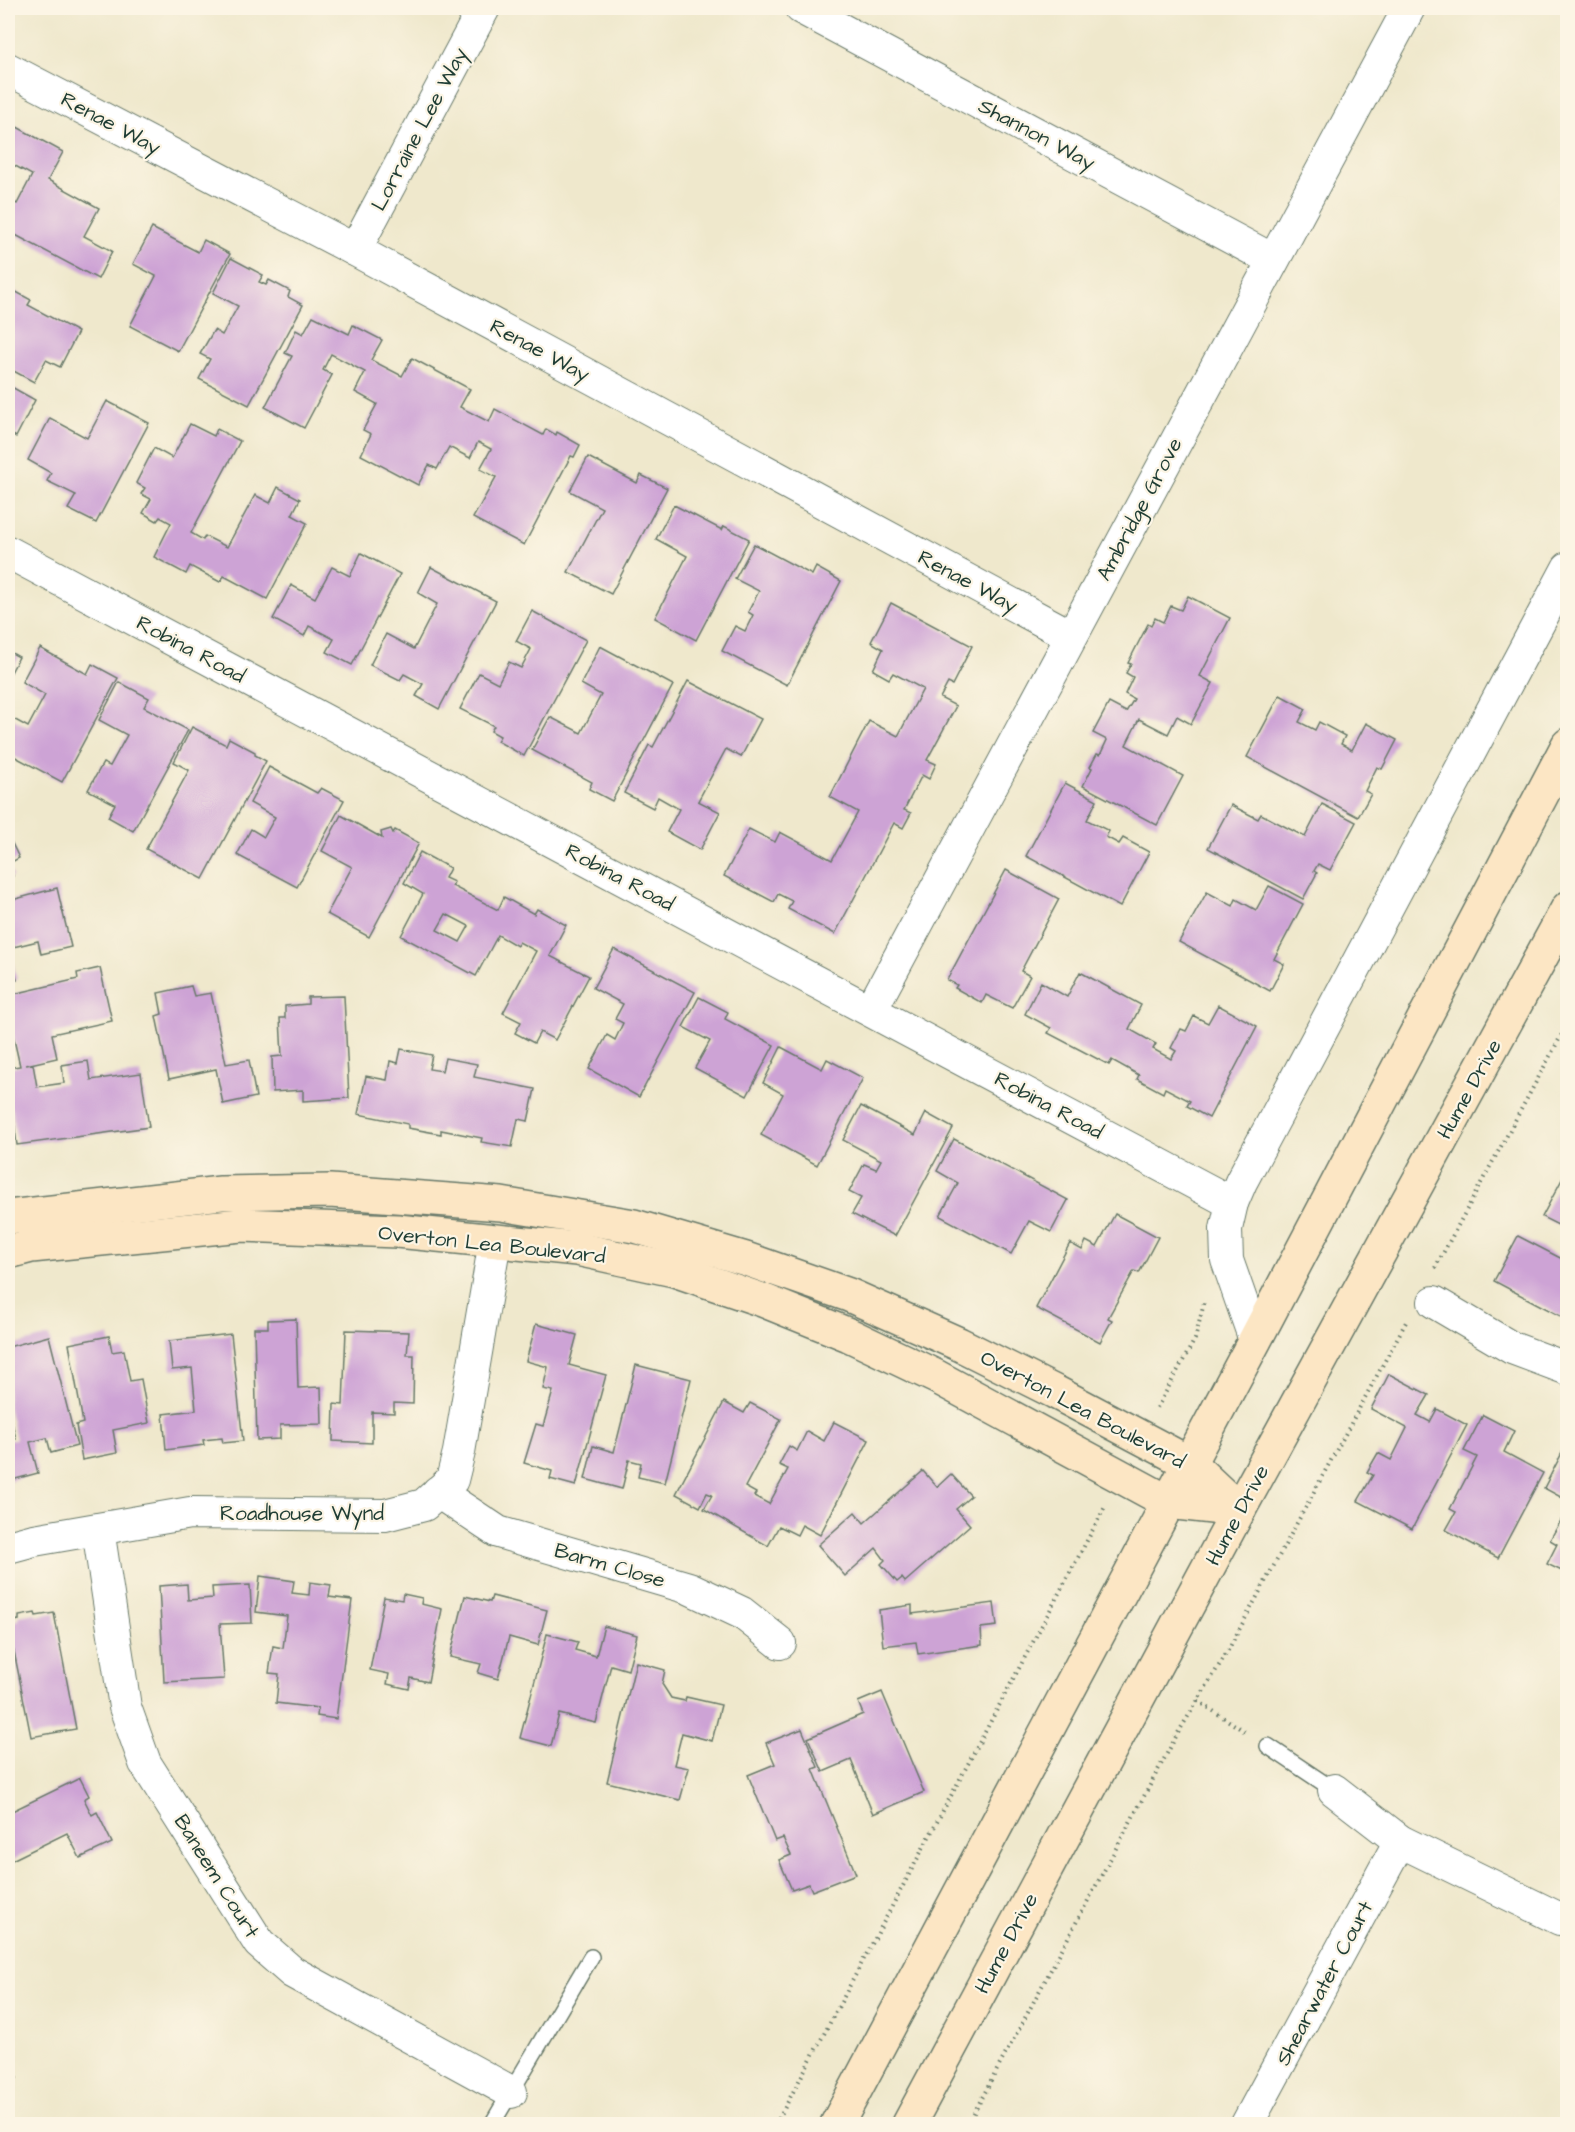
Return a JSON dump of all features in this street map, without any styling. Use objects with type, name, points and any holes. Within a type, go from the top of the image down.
[{"type":"street","name":"Lorraine Lee Way","points":[[354,250],[484,8]]},
{"type":"street","name":"Shannon Way","points":[[801,8],[1273,260]]},
{"type":"street","name":"Ambridge Grove","points":[[871,1010],[1408,8]]},
{"type":"street","name":"Renae Way","points":[[8,69],[354,250],[1071,636]]},
{"type":"street","name":"Robina Road","points":[[8,552],[1232,1203]]},
{"type":"street","points":[[1255,1340],[1227,1260],[1226,1229],[1232,1203],[1241,1182],[1568,568]]},
{"type":"street","points":[[837,2124],[1255,1340],[1568,745]]},
{"type":"street","name":"Hume Drive","points":[[909,2124],[1239,1510],[1568,908]]},
{"type":"street","name":"Overton Lea Boulevard","points":[[8,1217],[108,1204],[243,1192],[330,1191],[501,1204],[634,1226],[746,1259],[849,1295],[959,1344],[1189,1463],[1239,1510]]},
{"type":"street","name":"Roadhouse Wynd","points":[[8,1547],[34,1540],[190,1513],[385,1515],[424,1505],[452,1480],[459,1452],[501,1204]]},
{"type":"street","name":"Overton Lea Boulevard","points":[[8,1252],[31,1246],[241,1225],[397,1231],[578,1249],[663,1267],[765,1301],[849,1335],[937,1377],[1168,1502],[1239,1510]]},
{"type":"street","points":[[1425,1298],[1512,1348],[1568,1369]]},
{"type":"street","name":"Barm Close","points":[[438,1492],[498,1532],[689,1588],[742,1613],[780,1643]]},
{"type":"street","name":"Baneem Court","points":[[98,1529],[125,1707],[145,1763],[259,1943],[292,1972],[511,2092]]},
{"type":"street","points":[[1334,1790],[1400,1841],[1560,1919]]},
{"type":"street","name":"Shearwater Court","points":[[1247,2124],[1400,1841]]},
{"type":"lane","points":[[1268,1746],[1334,1790]]},
{"type":"lane","points":[[492,2124],[591,1957]]},
{"type":"path","points":[[968,2124],[1173,1744],[1226,1654],[1425,1298],[1568,1023]]},
{"type":"path","points":[[1142,1438],[1195,1339],[1204,1297]]},
{"type":"path","points":[[776,2124],[1121,1476]]},
{"type":"path","points":[[1198,1701],[1268,1746]]},
{"type":"building","points":[[17,127],[63,152],[48,180],[99,208],[84,236],[112,251],[98,279],[8,231],[8,199],[17,204],[32,175],[8,162],[8,144]]},
{"type":"building","points":[[152,228],[198,252],[204,240],[230,254],[178,351],[130,326],[156,276],[133,264]]},
{"type":"building","points":[[231,258],[263,275],[259,282],[266,285],[269,280],[290,291],[288,297],[303,305],[249,405],[199,379],[210,359],[200,354],[214,330],[222,335],[238,306],[213,293]]},
{"type":"building","points":[[9,288],[31,300],[28,305],[78,332],[60,367],[46,360],[34,382],[8,368]]},
{"type":"building","points":[[313,316],[349,334],[353,325],[382,340],[371,360],[402,376],[412,358],[470,389],[460,407],[489,422],[495,409],[543,435],[546,429],[556,435],[557,432],[580,445],[574,457],[571,456],[524,545],[473,518],[496,477],[480,469],[491,449],[478,442],[470,458],[449,447],[437,469],[429,465],[418,485],[361,455],[371,434],[363,430],[377,404],[355,392],[365,372],[331,354],[323,370],[332,375],[304,428],[265,407],[292,356],[285,353],[296,330],[303,334]]},
{"type":"building","points":[[8,385],[35,400],[16,437],[8,432]]},
{"type":"building","points":[[107,401],[149,423],[96,523],[68,509],[76,495],[47,481],[51,473],[28,460],[50,418],[87,438]]},
{"type":"building","points":[[190,424],[214,436],[217,429],[240,441],[191,533],[203,540],[205,536],[227,547],[255,495],[270,503],[278,487],[300,499],[292,515],[307,523],[267,599],[224,576],[220,582],[190,566],[186,574],[154,557],[171,523],[160,517],[157,521],[143,513],[151,499],[141,494],[145,488],[136,483],[154,448],[172,458]]},
{"type":"building","points":[[588,457],[637,483],[641,475],[667,488],[611,594],[568,572],[602,508],[570,491]]},
{"type":"building","points":[[674,505],[722,530],[724,526],[749,539],[696,640],[655,618],[687,556],[656,539]]},
{"type":"building","points":[[754,544],[812,575],[816,567],[841,581],[787,685],[722,651],[735,626],[745,631],[753,615],[748,612],[759,591],[735,579]]},
{"type":"building","points":[[361,553],[400,574],[352,665],[327,652],[334,639],[309,626],[304,636],[273,619],[291,585],[315,598],[332,567],[350,576]]},
{"type":"building","points":[[431,567],[496,601],[439,709],[416,696],[423,684],[404,674],[400,680],[370,665],[386,634],[414,649],[437,604],[418,593]]},
{"type":"building","points":[[1188,596],[1230,618],[1200,676],[1213,683],[1191,724],[1177,716],[1168,734],[1139,719],[1126,745],[1183,776],[1157,825],[1083,786],[1092,768],[1090,767],[1097,754],[1100,755],[1107,740],[1093,733],[1109,703],[1126,712],[1134,699],[1125,694],[1133,677],[1126,673],[1131,664],[1128,663],[1148,624],[1151,626],[1155,618],[1163,622],[1171,606],[1181,610]]},
{"type":"building","points":[[891,603],[972,646],[952,685],[948,683],[940,698],[956,706],[927,760],[936,764],[929,779],[922,775],[904,810],[911,813],[903,828],[894,823],[835,934],[788,909],[792,901],[778,894],[774,902],[724,876],[749,829],[775,842],[780,832],[832,860],[858,812],[830,797],[869,721],[898,736],[923,689],[893,673],[889,679],[873,670],[883,649],[871,642]]},
{"type":"building","points":[[532,611],[586,640],[524,756],[497,741],[500,736],[491,731],[494,726],[460,709],[479,673],[498,683],[509,662],[521,668],[531,649],[516,641]]},
{"type":"building","points":[[600,646],[673,685],[612,801],[589,789],[592,782],[532,750],[550,717],[581,733],[601,695],[581,684]]},
{"type":"building","points":[[40,648],[87,674],[92,664],[118,678],[62,782],[8,753],[10,717],[28,727],[45,695],[22,682]]},
{"type":"building","points":[[8,651],[19,657],[8,678]]},
{"type":"building","points":[[688,681],[761,719],[741,757],[726,749],[698,801],[720,812],[700,850],[667,832],[679,809],[658,797],[653,808],[624,793],[649,745],[653,747]]},
{"type":"building","points":[[119,682],[149,698],[144,707],[188,730],[133,831],[108,817],[115,804],[88,790],[103,763],[110,766],[127,735],[99,720]]},
{"type":"building","points":[[1280,695],[1306,709],[1299,722],[1315,730],[1319,722],[1345,736],[1341,744],[1352,750],[1366,723],[1397,740],[1382,769],[1377,767],[1365,791],[1371,794],[1358,817],[1247,757]]},
{"type":"building","points":[[192,727],[226,745],[229,738],[255,752],[255,755],[266,761],[203,879],[146,849],[189,770],[174,762]]},
{"type":"building","points":[[269,767],[317,793],[321,788],[344,800],[297,887],[237,855],[251,829],[264,837],[275,817],[250,803]]},
{"type":"building","points":[[1065,783],[1097,800],[1087,820],[1109,831],[1106,837],[1119,844],[1123,838],[1149,852],[1120,907],[1026,856]]},
{"type":"building","points":[[1322,804],[1356,822],[1330,870],[1318,864],[1314,871],[1317,873],[1303,899],[1208,848],[1231,805],[1258,819],[1261,814],[1305,837]]},
{"type":"building","points":[[341,815],[382,838],[381,832],[391,829],[393,833],[395,830],[419,843],[369,937],[327,914],[352,867],[322,851]]},
{"type":"building","points":[[8,835],[19,858],[8,864]]},
{"type":"building","points":[[420,852],[450,868],[445,878],[454,882],[452,886],[498,910],[504,897],[534,914],[537,909],[566,925],[550,956],[589,976],[555,1040],[540,1032],[534,1043],[515,1033],[521,1022],[503,1013],[536,951],[519,942],[517,946],[498,935],[476,976],[401,936],[423,894],[404,883]],"holes":[[[446,914],[469,926],[460,942],[437,930]]]},
{"type":"building","points":[[8,865],[13,876],[8,879]]},
{"type":"building","points":[[1006,870],[1059,899],[1021,971],[1030,976],[1012,1008],[986,995],[982,1003],[955,988],[957,985],[947,980]]},
{"type":"building","points":[[1269,886],[1303,904],[1274,959],[1284,964],[1270,991],[1179,942],[1207,892],[1233,906],[1236,899],[1256,910]]},
{"type":"building","points":[[57,888],[71,947],[41,954],[38,941],[9,948],[17,980],[8,983],[8,901]]},
{"type":"building","points":[[614,949],[695,992],[639,1097],[589,1069],[607,1035],[615,1040],[623,1023],[615,1019],[623,1004],[593,988]]},
{"type":"building","points":[[100,968],[112,1021],[52,1034],[57,1058],[26,1065],[33,1064],[37,1087],[64,1083],[62,1065],[88,1061],[91,1080],[141,1073],[149,1127],[17,1145],[12,1108],[8,1109],[8,1068],[20,1066],[13,1035],[8,1036],[8,990],[9,995],[78,979],[77,973]]},
{"type":"building","points":[[1080,972],[1141,1005],[1129,1029],[1156,1044],[1153,1049],[1171,1059],[1176,1051],[1171,1048],[1181,1029],[1186,1031],[1194,1016],[1208,1023],[1218,1005],[1257,1026],[1209,1118],[1187,1106],[1190,1101],[1165,1088],[1163,1093],[1137,1079],[1139,1075],[1112,1060],[1109,1065],[1048,1033],[1051,1028],[1025,1014],[1041,982],[1067,997]]},
{"type":"building","points":[[191,986],[194,996],[211,993],[226,1064],[249,1060],[256,1097],[223,1104],[216,1069],[169,1079],[156,1016],[162,1014],[158,993]]},
{"type":"building","points":[[344,996],[349,1098],[303,1101],[303,1090],[273,1092],[272,1057],[282,1056],[280,1018],[285,1018],[285,1006],[308,1004],[308,997]]},
{"type":"building","points":[[699,997],[728,1012],[725,1019],[774,1045],[747,1096],[695,1068],[710,1041],[683,1027]]},
{"type":"building","points":[[781,1047],[822,1069],[827,1059],[863,1078],[817,1165],[761,1135],[783,1094],[763,1083]]},
{"type":"building","points":[[401,1049],[432,1055],[429,1069],[442,1071],[445,1058],[477,1064],[474,1077],[535,1089],[528,1121],[518,1119],[512,1147],[481,1142],[482,1138],[441,1130],[441,1134],[408,1128],[408,1124],[358,1114],[366,1076],[387,1080],[390,1061],[398,1063]]},
{"type":"building","points":[[861,1106],[915,1135],[926,1113],[953,1128],[895,1236],[852,1214],[861,1198],[849,1192],[864,1164],[876,1169],[881,1160],[843,1140]]},
{"type":"building","points":[[954,1139],[1068,1200],[1051,1232],[1029,1221],[1011,1254],[940,1216],[958,1183],[937,1171]]},
{"type":"building","points":[[1568,1168],[1568,1230],[1542,1217]]},
{"type":"building","points":[[1115,1214],[1158,1237],[1139,1273],[1134,1271],[1108,1318],[1112,1320],[1100,1342],[1036,1308],[1070,1243],[1082,1250],[1086,1241],[1097,1247]]},
{"type":"building","points":[[1518,1236],[1568,1262],[1568,1320],[1494,1281]]},
{"type":"building","points":[[296,1319],[298,1388],[321,1387],[322,1424],[280,1425],[280,1439],[257,1440],[254,1328],[268,1328],[268,1320]]},
{"type":"building","points":[[536,1324],[577,1335],[569,1365],[606,1375],[576,1486],[550,1479],[552,1471],[524,1463],[536,1424],[543,1426],[553,1391],[543,1389],[548,1367],[526,1361]]},
{"type":"building","points":[[346,1330],[409,1332],[407,1355],[414,1355],[413,1404],[394,1403],[394,1413],[372,1412],[372,1443],[333,1441],[334,1404],[343,1405]]},
{"type":"building","points":[[231,1334],[243,1441],[223,1443],[222,1438],[203,1440],[204,1445],[166,1450],[163,1414],[196,1410],[192,1368],[172,1370],[169,1341]]},
{"type":"building","points":[[49,1336],[77,1446],[51,1453],[47,1438],[30,1442],[38,1473],[8,1481],[8,1441],[16,1439],[8,1407],[8,1347]]},
{"type":"building","points":[[109,1336],[112,1352],[124,1350],[130,1381],[141,1379],[149,1423],[113,1430],[117,1453],[82,1460],[76,1425],[83,1423],[69,1344]]},
{"type":"building","points":[[636,1365],[691,1379],[665,1483],[638,1477],[641,1463],[629,1460],[622,1489],[585,1479],[593,1446],[614,1452]]},
{"type":"building","points":[[1389,1374],[1429,1395],[1417,1415],[1430,1422],[1437,1409],[1467,1425],[1412,1529],[1358,1501],[1373,1475],[1367,1472],[1378,1453],[1391,1460],[1407,1428],[1371,1409]]},
{"type":"building","points":[[724,1402],[744,1413],[750,1403],[781,1419],[745,1487],[756,1493],[754,1496],[769,1504],[788,1469],[779,1465],[789,1446],[797,1451],[807,1431],[824,1441],[834,1422],[869,1440],[820,1535],[802,1525],[797,1535],[779,1526],[768,1546],[704,1509],[712,1495],[707,1493],[700,1507],[676,1494]]},
{"type":"building","points":[[1483,1415],[1514,1431],[1504,1452],[1543,1473],[1498,1558],[1446,1530],[1456,1512],[1450,1509],[1477,1457],[1464,1451]]},
{"type":"building","points":[[1563,1451],[1568,1453],[1568,1501],[1544,1488]]},
{"type":"building","points":[[923,1471],[937,1487],[951,1474],[971,1496],[956,1509],[970,1525],[905,1582],[902,1578],[897,1582],[881,1564],[885,1560],[876,1548],[845,1576],[818,1545],[855,1512],[864,1523]]},
{"type":"building","points":[[1568,1508],[1568,1574],[1547,1564],[1557,1544],[1550,1540]]},
{"type":"building","points":[[260,1576],[294,1581],[292,1593],[309,1595],[310,1582],[331,1585],[329,1597],[352,1600],[336,1719],[317,1716],[318,1708],[276,1703],[279,1674],[269,1673],[273,1646],[283,1648],[287,1616],[256,1612]]},
{"type":"building","points":[[187,1584],[188,1600],[213,1598],[212,1587],[250,1585],[252,1623],[220,1624],[224,1679],[164,1682],[159,1586]]},
{"type":"building","points":[[403,1594],[422,1598],[421,1604],[442,1609],[428,1682],[411,1678],[409,1689],[387,1684],[389,1674],[370,1670],[384,1597],[402,1600]]},
{"type":"building","points":[[465,1596],[490,1602],[492,1596],[547,1610],[538,1645],[509,1637],[498,1679],[478,1673],[481,1664],[450,1657]]},
{"type":"building","points":[[994,1603],[997,1626],[981,1628],[982,1645],[918,1654],[916,1642],[883,1646],[879,1610],[912,1605],[912,1614]]},
{"type":"building","points":[[35,1613],[36,1616],[54,1613],[76,1729],[31,1737],[14,1651],[8,1653],[8,1622],[19,1620],[19,1616]]},
{"type":"building","points":[[604,1626],[637,1635],[628,1670],[611,1665],[596,1723],[559,1714],[551,1746],[520,1738],[547,1634],[578,1642],[575,1650],[596,1656]]},
{"type":"building","points":[[636,1662],[665,1670],[662,1684],[671,1698],[685,1701],[686,1697],[721,1705],[712,1741],[682,1733],[674,1765],[689,1768],[680,1800],[607,1782]]},
{"type":"building","points":[[882,1692],[924,1792],[873,1814],[851,1760],[823,1772],[808,1738],[863,1714],[858,1702]]},
{"type":"building","points":[[802,1729],[818,1767],[813,1769],[856,1874],[812,1891],[809,1884],[792,1890],[779,1860],[791,1855],[783,1838],[775,1841],[748,1775],[775,1764],[766,1743]]},
{"type":"building","points":[[80,1778],[89,1796],[84,1799],[92,1815],[97,1812],[112,1843],[80,1858],[67,1833],[8,1862],[8,1813]]},
{"type":"building","points":[[8,2063],[17,2078],[8,2084]]}]
